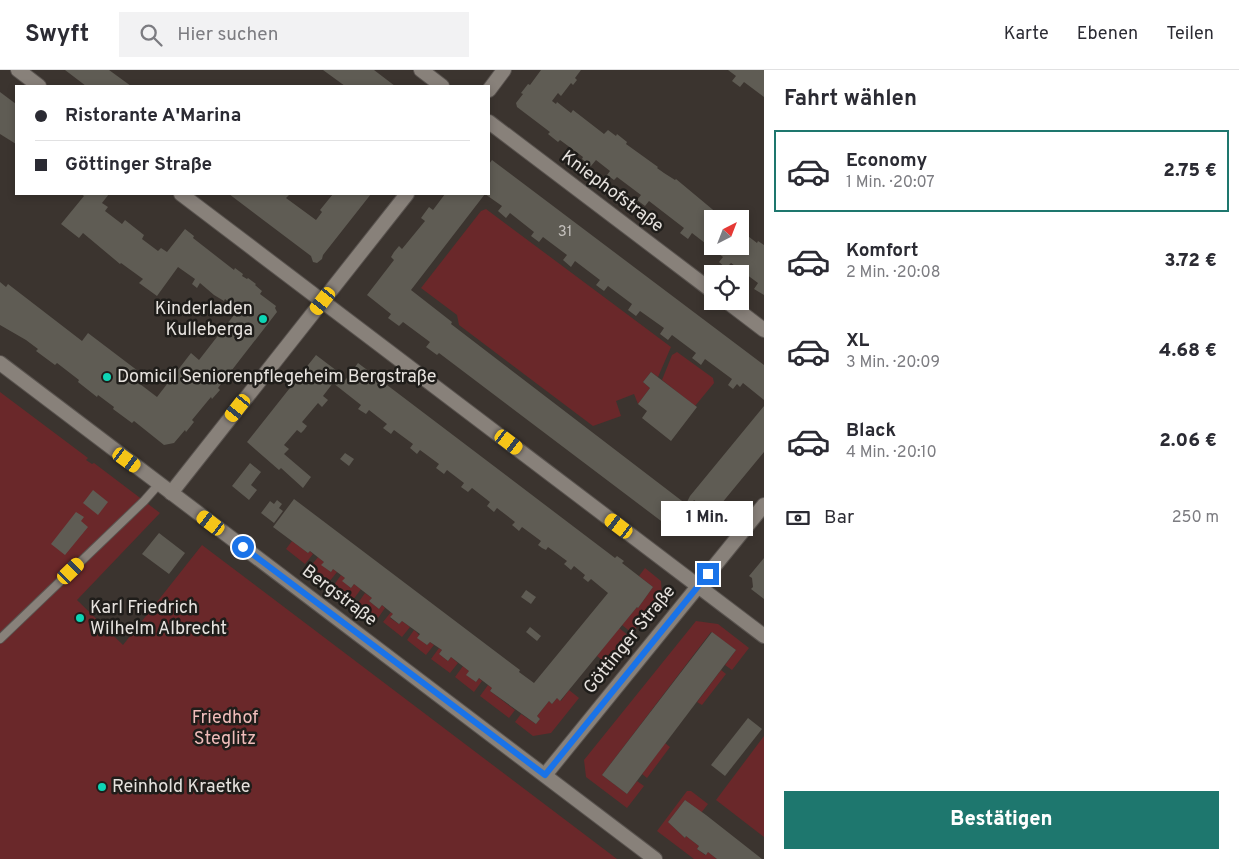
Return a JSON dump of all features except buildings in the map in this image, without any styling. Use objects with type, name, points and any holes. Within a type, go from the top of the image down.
[{"type":"street","points":[[18,70],[38,85]]},
{"type":"street","points":[[421,70],[441,85]]},
{"type":"street","points":[[490,89],[504,70]]},
{"type":"street","name":"Kniephofstraße","points":[[490,123],[704,285]]},
{"type":"street","points":[[182,195],[764,636]]},
{"type":"street","points":[[171,493],[406,195]]},
{"type":"street","points":[[738,310],[764,330]]},
{"type":"street","name":"Bergstraße","points":[[0,363],[655,859]]},
{"type":"street","name":"Göttinger Straße","points":[[545,775],[764,505]]},
{"type":"lane","points":[[0,639],[144,501],[159,484]]},
{"type":"green space","points":[[486,209],[671,347],[658,377],[651,372],[643,382],[650,388],[638,404],[634,394],[616,401],[621,416],[593,426],[459,325],[457,315],[421,288],[481,211]]},
{"type":"green space","points":[[677,352],[713,378],[714,383],[695,406],[662,380],[672,355]]},
{"type":"green space","name":"Friedhof Steglitz","points":[[0,392],[88,458],[86,460],[92,464],[94,463],[160,513],[77,600],[123,645],[202,545],[617,859],[0,859]]},
{"type":"green space","points":[[292,541],[308,553],[310,551],[313,554],[305,564],[286,549]]},
{"type":"green space","points":[[318,557],[324,562],[322,565],[331,572],[333,569],[337,572],[329,582],[310,567]]},
{"type":"green space","points":[[645,568],[661,581],[662,596],[632,633],[622,625],[638,608],[653,587],[639,576]]},
{"type":"green space","points":[[341,575],[345,578],[343,581],[351,588],[354,584],[361,589],[353,600],[334,585]]},
{"type":"green space","points":[[365,593],[372,598],[369,601],[379,609],[382,605],[385,608],[378,618],[358,603]]},
{"type":"green space","points":[[391,612],[393,614],[390,618],[399,624],[402,621],[410,627],[402,637],[383,622]]},
{"type":"green space","points":[[696,621],[718,624],[749,648],[732,670],[725,665],[736,650],[711,632],[602,775],[627,794],[637,781],[644,786],[627,808],[586,777],[584,760]]},
{"type":"green space","points":[[619,628],[629,636],[607,664],[597,656]]},
{"type":"green space","points":[[414,630],[427,645],[430,642],[434,645],[426,655],[407,640]]},
{"type":"green space","points":[[439,648],[442,650],[439,654],[448,661],[451,657],[458,663],[450,673],[431,659]]},
{"type":"green space","points":[[463,666],[469,671],[467,675],[476,682],[479,678],[482,681],[474,692],[455,677]]},
{"type":"green space","points":[[721,670],[726,674],[702,705],[697,702]]},
{"type":"green space","points":[[488,685],[492,688],[490,691],[515,710],[509,718],[480,696]]},
{"type":"green space","points":[[569,690],[579,698],[551,733],[533,736],[515,722],[521,714],[536,724],[540,719],[537,716],[549,701],[552,704],[557,698],[561,701]]},
{"type":"green space","points":[[764,736],[764,837],[716,800]]},
{"type":"green space","points":[[665,743],[670,747],[647,778],[642,774]]},
{"type":"green space","points":[[687,791],[691,791],[708,804],[701,813],[685,800],[668,822],[685,838],[686,836],[699,846],[697,849],[705,855],[708,852],[717,859],[694,859],[657,831]]},
{"type":"place","name":"Kinderladen Kulleberga","points":[[263,319]]},
{"type":"place","name":"Domicil Seniorenpflegeheim Bergstraße","points":[[107,377]]},
{"type":"place","name":"Karl Friedrich Wilhelm Albrecht","points":[[80,618]]},
{"type":"place","name":"Reinhold Kraetke","points":[[102,787]]},
{"type":"route","points":[[243,547],[545,775],[708,574]]}]
